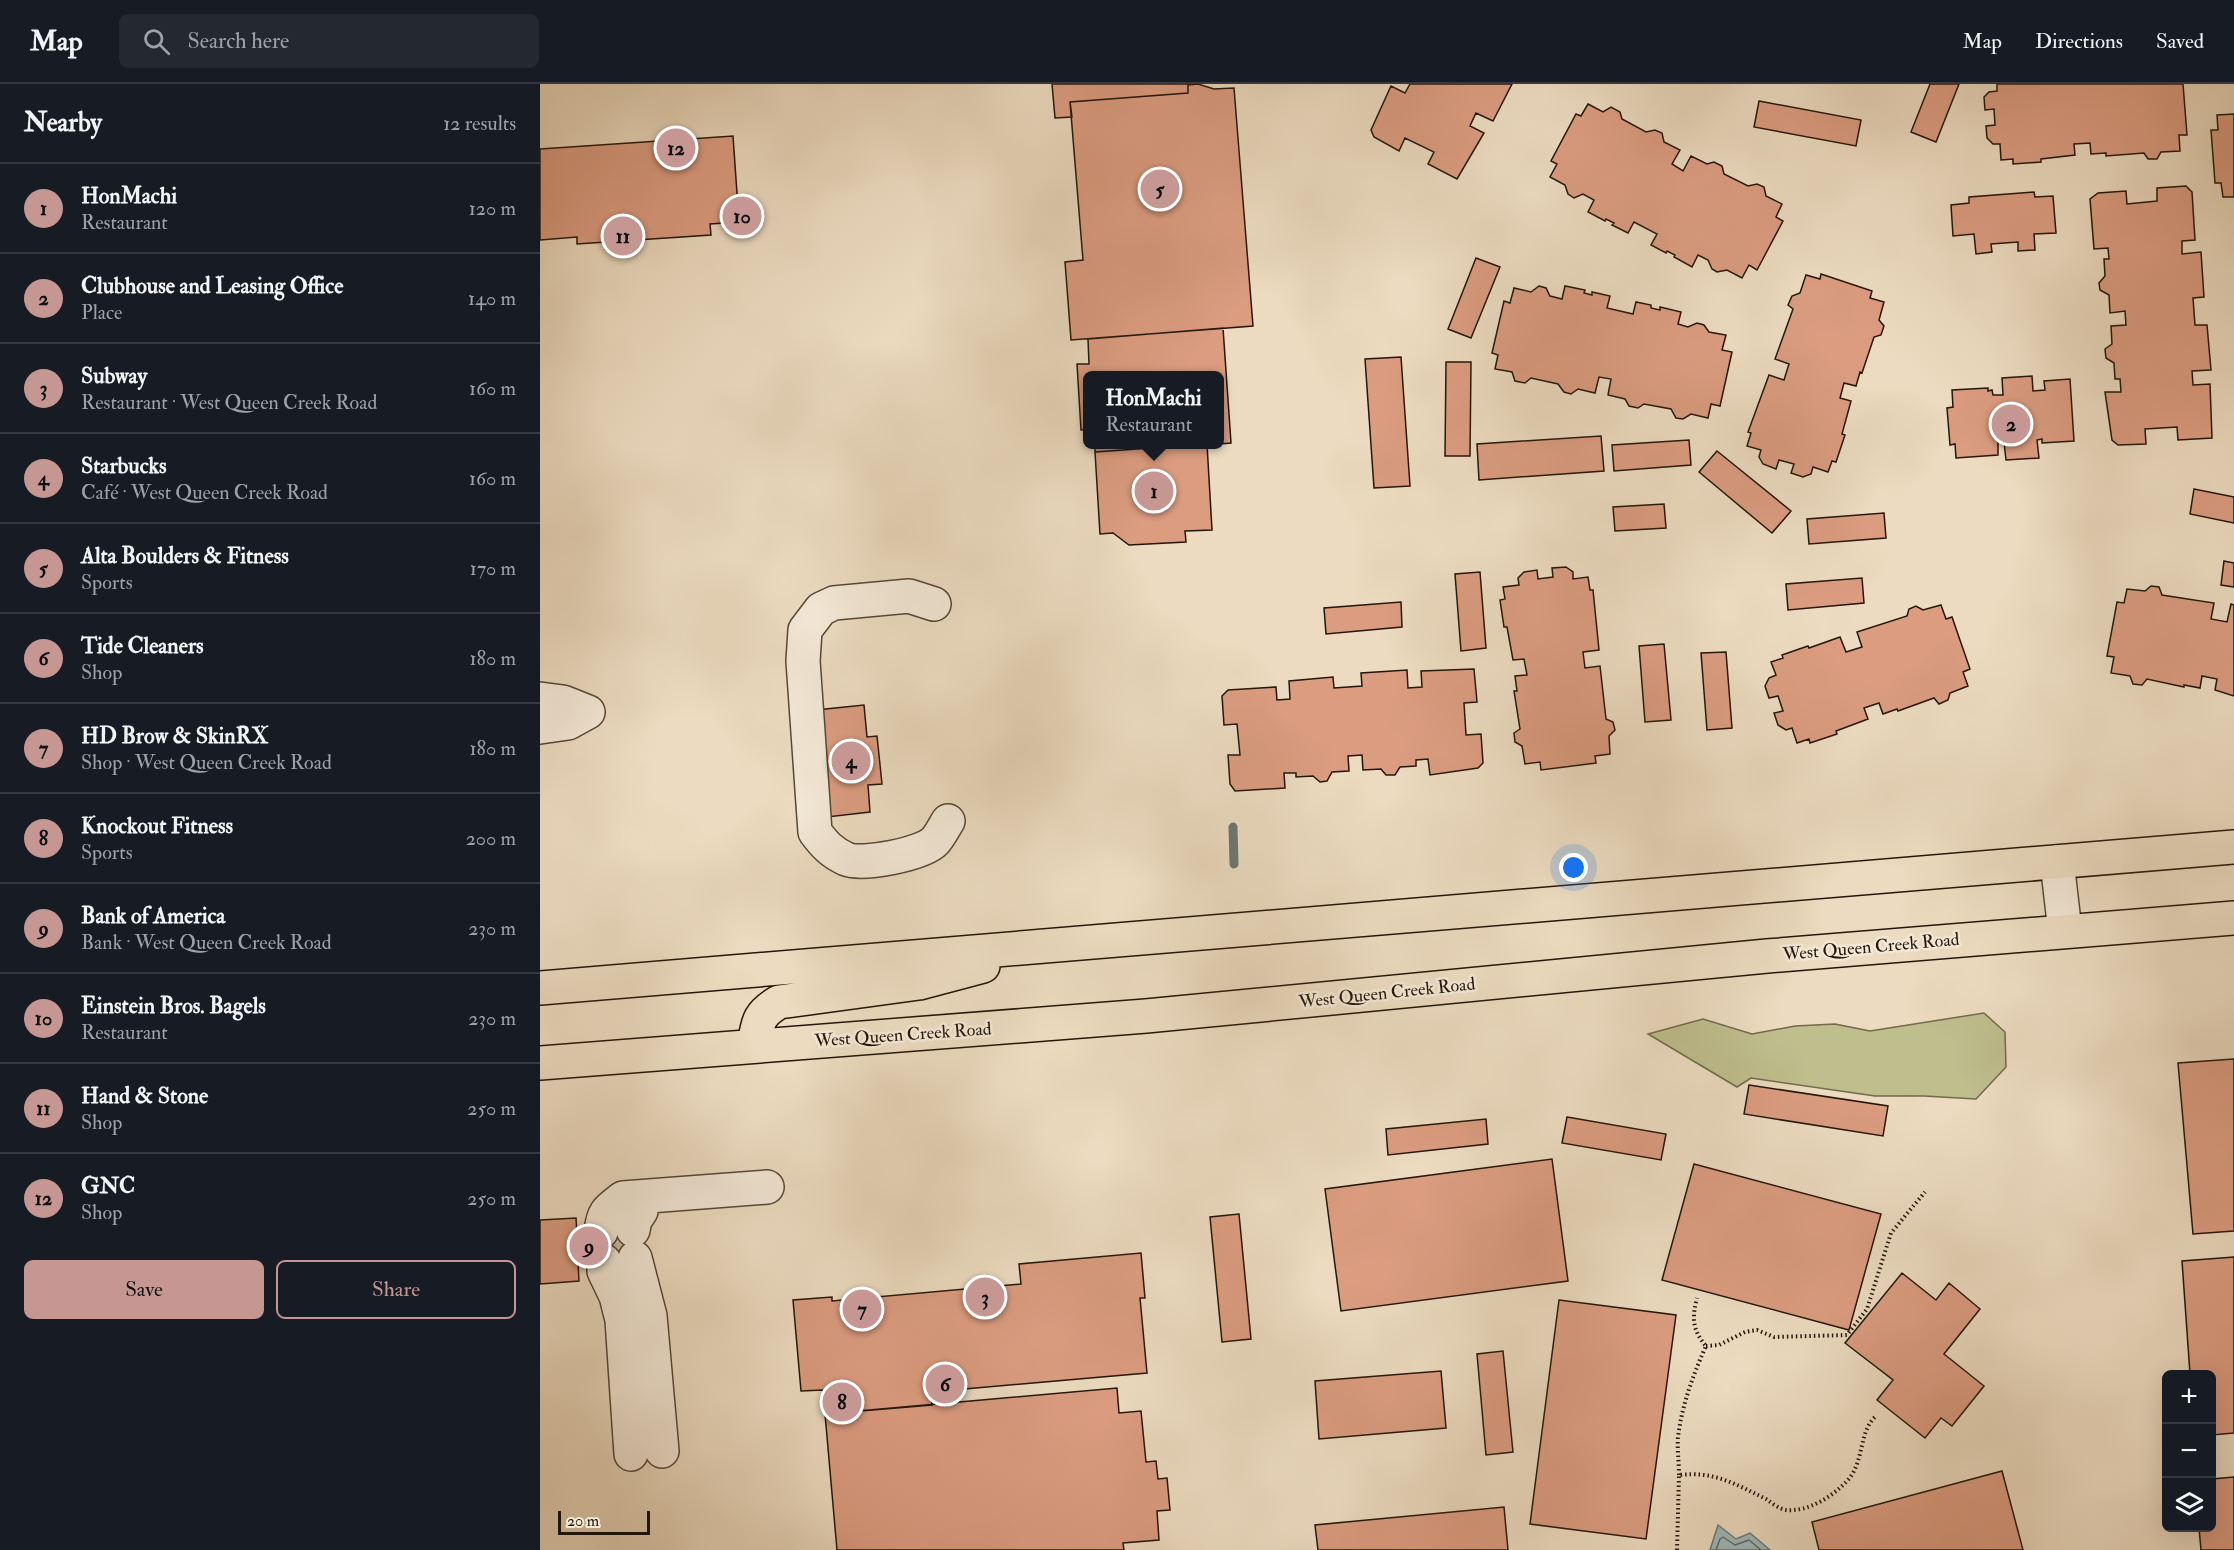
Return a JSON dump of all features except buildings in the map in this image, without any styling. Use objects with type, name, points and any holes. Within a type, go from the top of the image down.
[{"type":"main road","points":[[540,988],[2234,848]]},
{"type":"main road","name":"West Queen Creek Road","points":[[540,1063],[1146,1016],[1767,956],[2234,918]]},
{"type":"main road","points":[[753,1046],[758,1022],[765,1010],[779,1002],[919,983],[1060,945]]},
{"type":"lane","points":[[934,604],[909,596],[834,603],[821,609],[805,630],[803,661],[815,832],[827,849],[849,860],[880,859],[900,855],[919,850],[935,842],[948,821]]},
{"type":"lane","points":[[540,699],[563,702],[588,712]]},
{"type":"lane","points":[[540,714],[588,712]]},
{"type":"lane","points":[[540,727],[568,723],[588,712]]},
{"type":"lane","points":[[2057,862],[2066,931]]},
{"type":"lane","points":[[622,1240],[602,1216],[623,1198],[767,1194],[622,1240],[604,1271],[616,1296],[622,1320],[647,1453]]},
{"type":"path","points":[[1706,1346],[1719,1345],[1744,1332],[1757,1330],[1774,1337],[1824,1338],[1847,1335],[1867,1309],[1891,1233],[1925,1192]]},
{"type":"path","points":[[1697,1298],[1693,1323],[1698,1337],[1706,1346]]},
{"type":"path","points":[[1677,1550],[1678,1439],[1684,1403],[1695,1369],[1706,1346]]},
{"type":"path","points":[[1679,1475],[1692,1473],[1722,1477],[1784,1510],[1799,1509],[1829,1496],[1846,1482],[1857,1467],[1867,1430],[1876,1416]]},
{"type":"shaded area","points":[[1984,1013],[2005,1032],[2006,1067],[1976,1099],[1875,1096],[1751,1078],[1737,1087],[1648,1034],[1703,1019],[1752,1034],[1795,1026],[1835,1024],[1870,1031]]},
{"type":"water","points":[[1718,1525],[1736,1539],[1750,1533],[1770,1550],[1710,1550]]},
{"type":"waterway","points":[[1233,827],[1234,864]]},
{"type":"tunnel","points":[[620,1231],[621,1259]]},
{"type":"place","name":"GNC","points":[[676,148]]},
{"type":"place","name":"Alta Boulders & Fitness","points":[[1160,189]]},
{"type":"place","name":"Einstein Bros. Bagels","points":[[742,216]]},
{"type":"place","name":"Hand & Stone","points":[[623,236]]},
{"type":"place","name":"Clubhouse and Leasing Office","points":[[2011,424]]},
{"type":"place","name":"HonMachi","points":[[1154,491]]},
{"type":"place","name":"Starbucks","points":[[851,761]]},
{"type":"place","name":"Bank of America","points":[[589,1246]]},
{"type":"place","name":"Subway","points":[[985,1297]]},
{"type":"place","name":"HD Brow & SkinRX","points":[[862,1309]]},
{"type":"place","name":"Tide Cleaners","points":[[945,1384]]},
{"type":"place","name":"Knockout Fitness","points":[[842,1402]]}]
